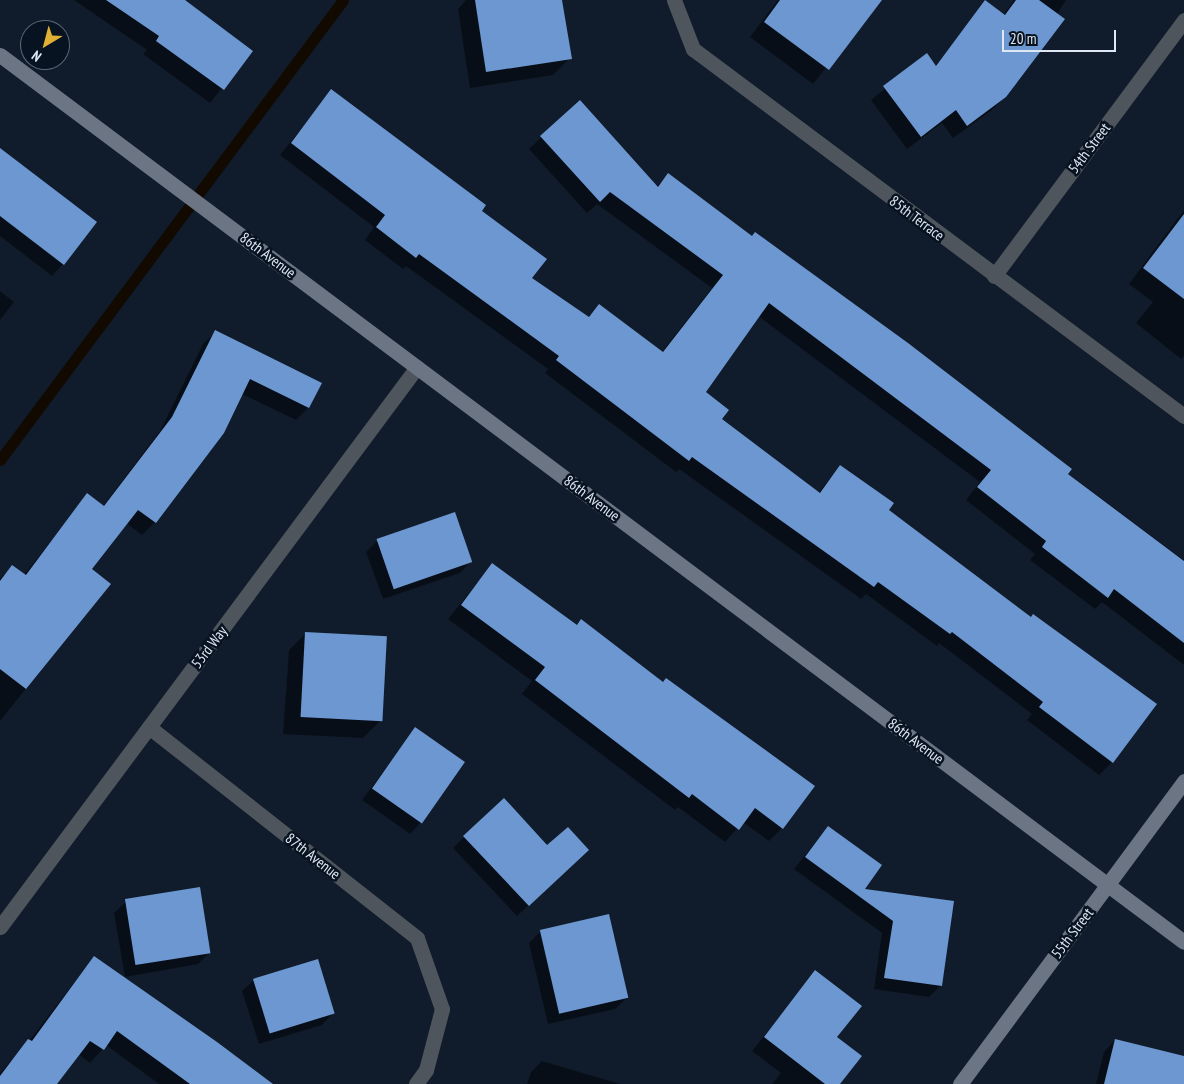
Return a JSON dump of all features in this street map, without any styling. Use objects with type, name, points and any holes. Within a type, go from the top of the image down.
[{"type":"street","name":"85th Terrace","points":[[674,0],[693,49],[994,276],[1184,416]]},
{"type":"street","name":"54th Street","points":[[994,276],[1184,20]]},
{"type":"street","name":"86th Avenue","points":[[0,56],[417,366],[1184,942]]},
{"type":"street","name":"53rd Way","points":[[0,927],[417,366]]},
{"type":"street","name":"87th Avenue","points":[[149,726],[417,938],[442,1010],[426,1070],[416,1084]]},
{"type":"street","name":"55th Street","points":[[960,1084],[1184,781]]},
{"type":"building","points":[[106,0],[185,0],[253,51],[224,90],[156,41],[159,36]]},
{"type":"building","points":[[475,0],[562,0],[572,59],[486,72]]},
{"type":"building","points":[[780,0],[882,0],[829,70],[764,22]]},
{"type":"building","points":[[985,0],[1005,15],[1016,0],[1039,0],[1065,19],[1006,97],[967,126],[956,110],[921,137],[883,86],[927,53],[936,66]]},
{"type":"building","points":[[331,89],[486,205],[482,211],[547,259],[532,278],[589,317],[599,304],[663,352],[723,275],[610,192],[600,202],[540,136],[580,100],[658,187],[668,173],[752,236],[755,232],[908,343],[1072,469],[1068,474],[1184,561],[1184,643],[1114,589],[1108,598],[1042,547],[1046,541],[977,487],[991,470],[769,303],[706,392],[729,410],[722,419],[820,493],[840,465],[894,503],[889,510],[1031,617],[1033,614],[1157,704],[1113,763],[1039,707],[1043,702],[952,632],[950,634],[878,582],[874,587],[692,457],[689,461],[556,360],[559,356],[419,254],[416,258],[376,227],[385,215],[291,143]]},
{"type":"building","points":[[0,148],[97,222],[64,265],[0,216]]},
{"type":"building","points":[[1184,214],[1184,299],[1143,268]]},
{"type":"building","points":[[215,330],[322,383],[309,408],[250,379],[224,433],[156,523],[138,510],[92,569],[111,584],[26,689],[0,669],[0,581],[12,565],[26,575],[87,493],[104,506],[172,417]]},
{"type":"building","points":[[455,512],[472,562],[394,589],[377,539]]},
{"type":"building","points":[[492,563],[577,625],[581,619],[663,682],[666,678],[815,786],[783,829],[755,808],[739,830],[692,794],[689,798],[535,680],[545,667],[461,605]]},
{"type":"building","points":[[305,632],[387,636],[382,721],[301,717]]},
{"type":"building","points":[[415,727],[465,762],[422,823],[372,788]]},
{"type":"building","points":[[504,798],[547,845],[568,827],[589,850],[529,906],[463,836]]},
{"type":"building","points":[[828,826],[882,865],[865,889],[954,901],[942,986],[884,978],[893,921],[805,857]]},
{"type":"building","points":[[200,887],[210,953],[135,965],[125,899]]},
{"type":"building","points":[[609,914],[628,998],[559,1014],[540,930]]},
{"type":"building","points":[[94,956],[217,1042],[273,1084],[190,1084],[117,1031],[104,1050],[90,1041],[57,1084],[0,1084],[0,1076],[28,1039],[32,1041]]},
{"type":"building","points":[[318,959],[335,1014],[270,1033],[253,979]]},
{"type":"building","points":[[815,970],[862,1006],[837,1037],[862,1056],[840,1084],[825,1084],[764,1037]]},
{"type":"building","points":[[1115,1039],[1184,1056],[1184,1084],[1104,1084]]},
{"type":"waterway","points":[[0,460],[343,0]]}]
